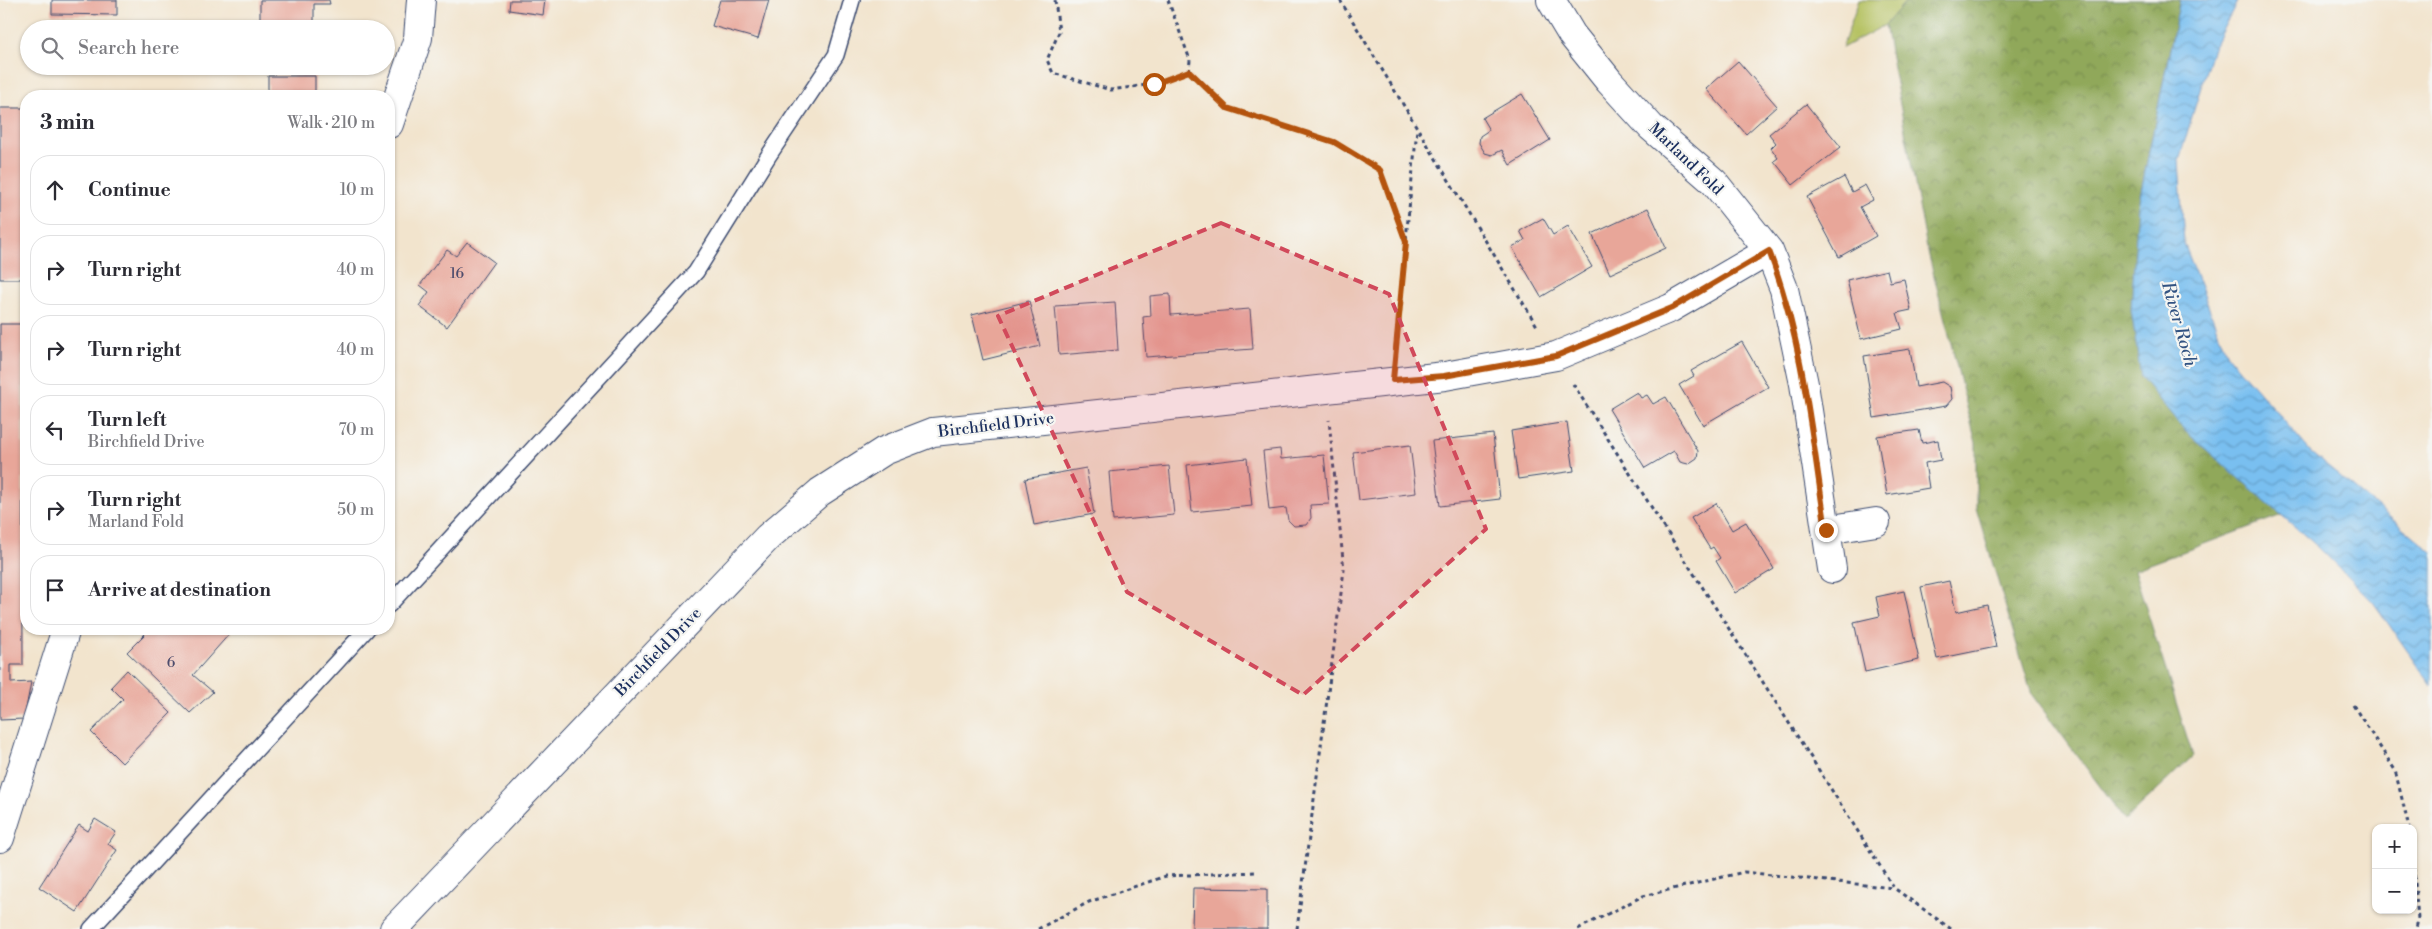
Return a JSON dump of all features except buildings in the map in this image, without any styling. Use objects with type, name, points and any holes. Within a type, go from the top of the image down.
[{"type":"street","points":[[395,106],[418,38],[421,0]]},
{"type":"street","name":"Marland Fold","points":[[1551,0],[1572,35],[1609,81],[1651,127],[1714,182],[1769,251],[1784,289],[1804,384],[1832,569]]},
{"type":"street","name":"Birchfield Drive","points":[[394,929],[768,537],[820,492],[884,450],[933,432],[1326,387],[1444,376],[1556,356],[1672,308],[1769,251]]},
{"type":"street","points":[[1826,530],[1876,522]]},
{"type":"street","points":[[0,838],[64,635]]},
{"type":"lane","points":[[395,599],[696,272],[769,155],[836,55],[852,0]]},
{"type":"lane","points":[[91,929],[361,635]]},
{"type":"path","points":[[1055,0],[1059,32],[1047,60],[1053,73],[1111,90],[1154,84],[1189,71]]},
{"type":"path","points":[[1168,0],[1190,60],[1189,71]]},
{"type":"path","points":[[1340,0],[1556,356],[1894,888],[1950,929]]},
{"type":"path","points":[[1189,71],[1227,108],[1334,142],[1380,170],[1406,242]]},
{"type":"path","points":[[1393,380],[1417,129]]},
{"type":"path","points":[[1297,929],[1344,570],[1326,387]]},
{"type":"path","points":[[2353,705],[2395,770],[2408,824]]},
{"type":"path","points":[[2414,869],[2418,919],[2416,929]]},
{"type":"path","points":[[1038,929],[1089,902],[1166,876],[1256,872]]},
{"type":"path","points":[[1578,929],[1643,896],[1744,872],[1894,888]]},
{"type":"highlighted area","points":[[1221,223],[1389,294],[1486,529],[1303,695],[1127,592],[998,316]]},
{"type":"green space","points":[[1859,0],[1907,0],[1885,25],[1842,48]]},
{"type":"green space","points":[[1907,0],[2180,0],[2138,206],[2185,431],[2282,515],[2134,570],[2193,756],[2125,820],[2032,695],[1976,508],[1976,443],[1927,248],[1885,25]]},
{"type":"water","name":"River Roch","points":[[2180,0],[2238,0],[2212,50],[2179,160],[2184,243],[2227,355],[2311,452],[2432,552],[2432,686],[2373,602],[2318,547],[2185,431],[2141,377],[2131,309],[2138,206]]},
{"type":"route","points":[[1154,84],[1189,71],[1227,108],[1334,142],[1380,170],[1406,242],[1393,380],[1444,376],[1556,356],[1672,308],[1769,251],[1784,289],[1804,384],[1826,530]]}]
